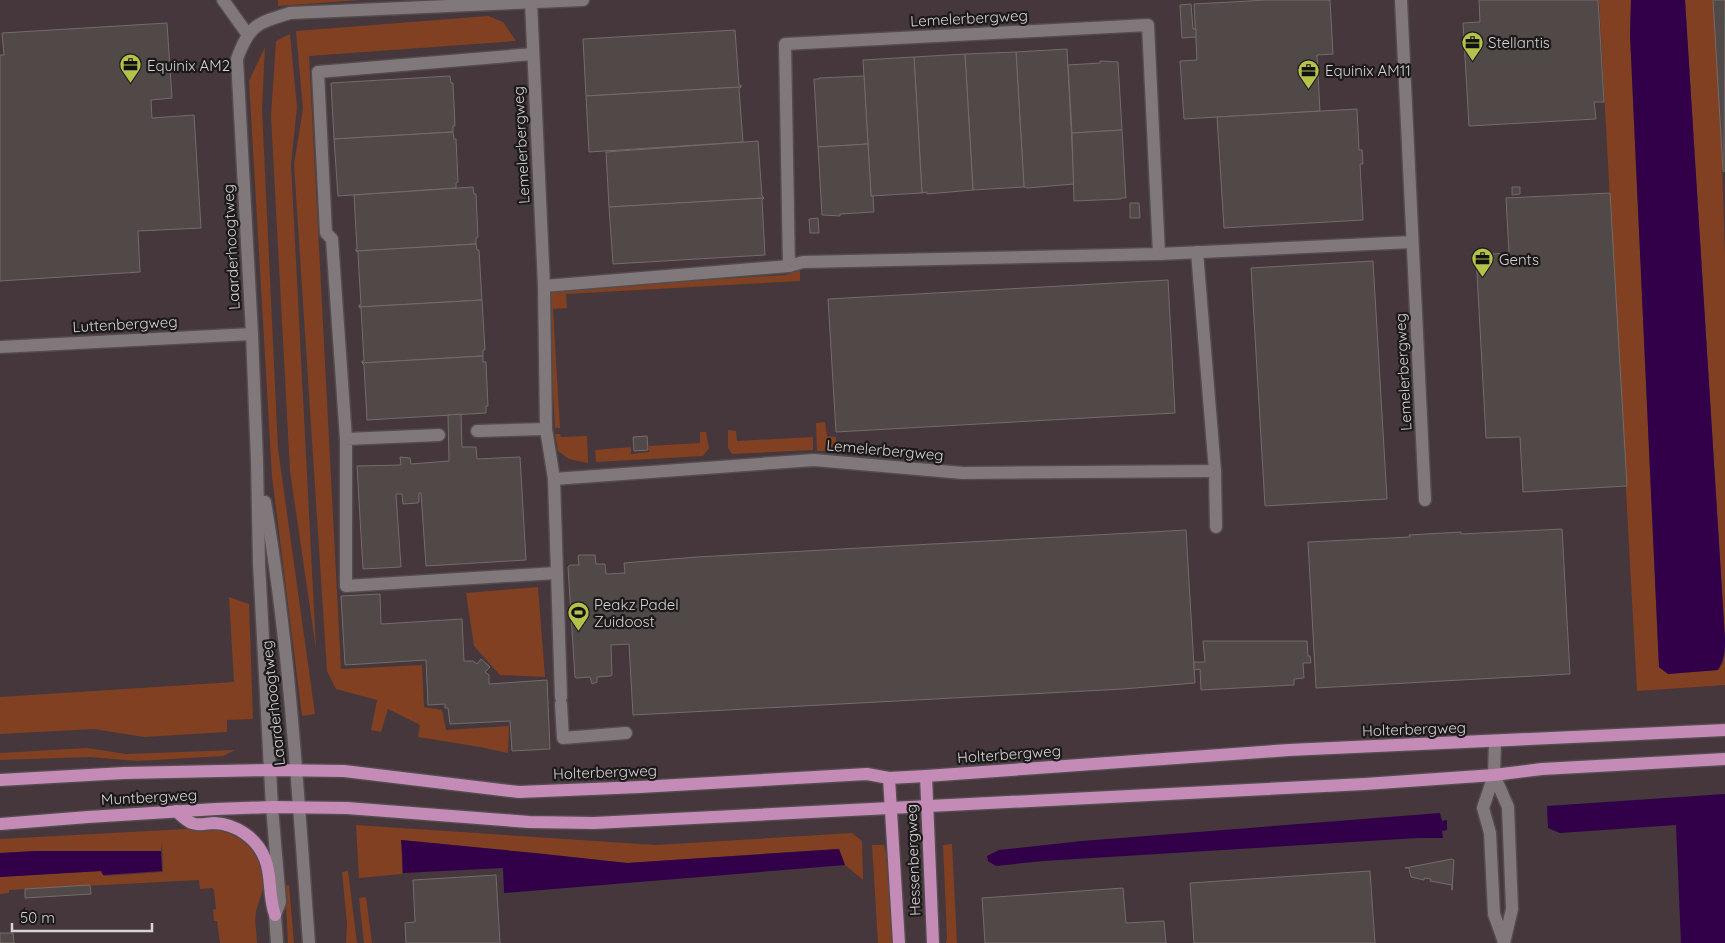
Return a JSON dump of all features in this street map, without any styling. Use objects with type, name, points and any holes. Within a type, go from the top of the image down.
[{"type":"main road","name":"Holterbergweg","points":[[296,771],[370,773],[519,792],[866,774],[889,778],[1289,750],[1725,730]]},
{"type":"main road","points":[[300,809],[347,808],[529,822],[594,823],[1365,784],[1494,775],[1542,769],[1725,759]]},
{"type":"main road","name":"Muntbergweg","points":[[0,780],[124,773],[296,771]]},
{"type":"main road","name":"Hessenbergweg","points":[[926,776],[933,943]]},
{"type":"main road","name":"Hessenbergweg","points":[[889,778],[899,943]]},
{"type":"main road","name":"Muntbergweg","points":[[0,824],[88,816],[272,807],[300,809]]},
{"type":"main road","points":[[176,812],[193,824],[231,826],[250,838],[266,860],[270,903],[275,915]]},
{"type":"street","points":[[223,0],[248,35],[261,22],[290,13],[583,0]]},
{"type":"street","name":"Lemelerbergweg","points":[[1401,0],[1425,500]]},
{"type":"street","name":"Lemelerbergweg","points":[[531,2],[544,286],[546,430],[554,479],[563,738],[626,733]]},
{"type":"street","name":"Lemelerbergweg","points":[[789,266],[785,44],[1148,25],[1159,254]]},
{"type":"street","name":"Laarderhoogtweg","points":[[248,35],[237,59],[252,334],[259,563],[272,807],[280,902],[275,915],[277,943]]},
{"type":"street","points":[[533,54],[318,72],[326,233],[332,239],[346,439],[346,586],[556,573]]},
{"type":"street","points":[[544,286],[789,266],[803,262],[1159,254],[1412,242]]},
{"type":"street","points":[[1197,252],[1215,471],[1216,527]]},
{"type":"street","name":"Luttenbergweg","points":[[0,347],[252,334]]},
{"type":"street","points":[[477,431],[546,430]]},
{"type":"street","points":[[346,439],[439,435]]},
{"type":"street","name":"Lemelerbergweg","points":[[554,479],[814,460],[964,472],[1215,471]]},
{"type":"street","name":"Laarderhoogtweg","points":[[257,461],[275,564],[300,809],[309,943]]},
{"type":"street","points":[[1495,742],[1494,775],[1484,808],[1490,833],[1494,914],[1504,943]]},
{"type":"street","points":[[1494,775],[1508,807],[1512,909],[1504,943]]},
{"type":"shaded area","points":[[0,0],[1725,0],[1725,943],[0,943]]},
{"type":"shaded area","points":[[278,0],[361,0],[278,6]]},
{"type":"shaded area","points":[[1599,0],[1631,0],[1630,34],[1659,667],[1668,674],[1718,670],[1723,663],[1725,652],[1725,685],[1637,691]]},
{"type":"shaded area","points":[[1631,0],[1685,0],[1725,639],[1724,655],[1718,670],[1668,674],[1659,667],[1630,34]]},
{"type":"shaded area","points":[[1685,0],[1717,0],[1725,257],[1725,639]]},
{"type":"shaded area","points":[[488,16],[503,22],[516,41],[309,56],[341,669],[422,665],[424,707],[442,710],[446,730],[509,726],[508,753],[418,737],[420,725],[388,709],[381,732],[371,730],[377,700],[336,689],[327,671],[294,164],[303,109],[296,31]]},
{"type":"shaded area","points":[[290,34],[297,107],[291,164],[316,649],[290,471],[271,116],[276,41]]},
{"type":"shaded area","points":[[265,47],[262,109],[278,449],[315,714],[302,716],[272,476],[249,81]]},
{"type":"shaded area","points":[[800,269],[800,281],[566,294],[567,308],[553,309],[560,428],[555,428],[549,325],[550,295],[555,289],[786,275]]},
{"type":"shaded area","points":[[825,422],[827,436],[836,437],[836,451],[817,451],[816,423]]},
{"type":"shaded area","points":[[728,430],[736,431],[737,441],[813,437],[813,450],[732,454],[728,448]]},
{"type":"shaded area","points":[[700,432],[706,432],[709,448],[703,456],[596,462],[595,450],[631,447],[631,454],[649,452],[649,446],[700,443]]},
{"type":"shaded area","points":[[555,434],[560,434],[561,437],[587,436],[588,463],[569,459],[558,451]]},
{"type":"shaded area","points":[[538,587],[545,677],[500,675],[474,646],[466,593]]},
{"type":"shaded area","points":[[229,597],[249,604],[253,719],[227,720],[227,732],[144,737],[94,729],[0,734],[0,697],[234,682]]},
{"type":"shaded area","points":[[87,748],[126,754],[235,750],[223,756],[138,761],[90,757],[0,760],[0,753]]},
{"type":"shaded area","points":[[1725,794],[1725,943],[1681,943],[1676,825],[1560,833],[1548,828],[1547,806]]},
{"type":"shaded area","points":[[1440,813],[1442,821],[1447,820],[1447,830],[1442,831],[1443,838],[1043,861],[996,866],[988,861],[987,856],[999,850],[1082,841]]},
{"type":"shaded area","points":[[356,825],[656,845],[852,833],[862,841],[863,880],[845,865],[839,849],[627,863],[402,840],[402,874],[359,878]]},
{"type":"shaded area","points":[[205,828],[237,837],[246,843],[259,860],[263,870],[264,882],[255,916],[257,943],[220,943],[217,921],[214,921],[213,910],[216,909],[214,890],[212,888],[200,889],[199,880],[9,890],[9,893],[0,894],[0,877],[101,871],[104,876],[163,872],[162,843],[161,851],[36,851],[0,853],[0,839]]},
{"type":"shaded area","points":[[401,840],[627,863],[839,849],[845,865],[504,893],[503,868],[403,873]]},
{"type":"shaded area","points":[[952,844],[957,943],[946,943],[943,845]]},
{"type":"shaded area","points":[[872,845],[884,845],[891,875],[894,943],[878,943]]},
{"type":"shaded area","points":[[36,851],[161,851],[162,871],[103,875],[101,871],[0,877],[0,853]]},
{"type":"shaded area","points":[[348,871],[357,943],[346,943],[347,924],[342,872]]},
{"type":"shaded area","points":[[289,885],[294,943],[288,943],[285,886]]},
{"type":"shaded area","points":[[366,897],[372,943],[364,943],[359,898]]},
{"type":"building","points":[[1267,0],[1330,0],[1333,54],[1317,55],[1320,111],[1184,119],[1180,61],[1197,60],[1194,4]]},
{"type":"building","points":[[1479,0],[1598,0],[1604,102],[1594,102],[1596,119],[1469,126],[1463,23],[1480,22]]},
{"type":"building","points":[[1713,0],[1725,0],[1724,172],[1723,171]]},
{"type":"building","points":[[1191,4],[1193,29],[1196,29],[1196,37],[1182,38],[1180,5]]},
{"type":"building","points":[[167,23],[172,98],[151,100],[152,118],[194,115],[201,228],[138,231],[140,272],[0,281],[0,55],[4,55],[2,33]]},
{"type":"building","points":[[735,30],[739,85],[741,87],[586,96],[583,39]]},
{"type":"building","points":[[1067,49],[1074,184],[1027,188],[1024,187],[1016,52]]},
{"type":"building","points":[[1016,52],[1024,187],[973,190],[965,54]]},
{"type":"building","points":[[965,54],[973,190],[922,193],[914,57]]},
{"type":"building","points":[[914,57],[922,193],[871,196],[863,60]]},
{"type":"building","points":[[1100,61],[1118,62],[1122,130],[1072,133],[1068,65],[1100,63]]},
{"type":"building","points":[[450,76],[451,83],[453,83],[455,126],[453,126],[453,132],[334,139],[331,83]]},
{"type":"building","points":[[864,76],[868,144],[818,147],[814,79]]},
{"type":"building","points":[[741,87],[739,89],[743,142],[589,152],[586,96]]},
{"type":"building","points":[[1357,109],[1359,150],[1362,150],[1363,164],[1360,164],[1363,220],[1224,228],[1217,117]]},
{"type":"building","points":[[1122,130],[1126,198],[1074,201],[1072,133]]},
{"type":"building","points":[[453,132],[454,139],[456,139],[458,182],[456,183],[456,188],[338,196],[334,139]]},
{"type":"building","points":[[758,141],[762,196],[764,198],[609,207],[606,152]]},
{"type":"building","points":[[868,144],[871,196],[873,196],[874,212],[840,214],[840,216],[822,215],[818,147]]},
{"type":"building","points":[[473,187],[474,194],[476,194],[478,237],[476,238],[476,244],[356,251],[354,195]]},
{"type":"building","points":[[1512,187],[1520,187],[1520,194],[1512,195]]},
{"type":"building","points":[[1610,193],[1627,486],[1523,492],[1520,437],[1486,438],[1476,255],[1509,253],[1506,198]]},
{"type":"building","points":[[764,198],[762,200],[765,255],[613,264],[609,207]]},
{"type":"building","points":[[1130,203],[1139,203],[1140,218],[1130,218]]},
{"type":"building","points":[[818,218],[819,233],[810,233],[809,219]]},
{"type":"building","points":[[476,244],[477,250],[479,250],[482,300],[359,307],[361,305],[358,252],[356,251]]},
{"type":"building","points":[[1373,261],[1387,499],[1265,506],[1251,268]]},
{"type":"building","points":[[1168,280],[1175,413],[836,432],[828,299]]},
{"type":"building","points":[[482,300],[485,350],[483,350],[483,356],[362,363],[364,361],[361,308],[359,307]]},
{"type":"building","points":[[483,356],[483,362],[486,362],[488,406],[486,406],[486,413],[367,420],[364,365],[362,363]]},
{"type":"building","points":[[461,414],[462,447],[476,447],[477,459],[520,457],[526,560],[426,566],[421,493],[419,493],[418,503],[403,504],[402,494],[396,494],[401,567],[363,569],[357,466],[401,465],[400,457],[410,458],[411,464],[449,461],[448,415]]},
{"type":"building","points":[[647,436],[648,450],[634,451],[633,437]]},
{"type":"building","points":[[1562,529],[1570,674],[1316,688],[1308,542],[1410,537],[1409,535],[1461,532],[1461,534]]},
{"type":"building","points":[[1186,530],[1195,683],[1123,689],[633,715],[629,644],[611,645],[611,676],[597,677],[597,682],[592,684],[590,677],[575,677],[568,567],[570,565],[579,565],[579,555],[595,555],[596,564],[605,564],[606,574],[625,573],[624,563],[697,557]]},
{"type":"building","points":[[380,594],[381,624],[462,619],[464,661],[473,661],[477,664],[481,659],[490,667],[485,672],[489,675],[489,684],[547,680],[550,749],[512,751],[510,721],[450,724],[448,708],[445,708],[445,704],[428,705],[426,660],[345,665],[341,596]]},
{"type":"building","points":[[1203,641],[1307,641],[1308,656],[1310,656],[1311,663],[1303,663],[1304,678],[1294,679],[1294,685],[1201,690],[1200,669],[1194,670],[1194,662],[1205,662]]},
{"type":"building","points":[[1454,860],[1452,890],[1452,885],[1430,881],[1431,879],[1424,878],[1424,880],[1411,877],[1409,868],[1405,868]]},
{"type":"building","points":[[1370,871],[1375,943],[1194,943],[1190,883]]},
{"type":"building","points":[[496,875],[500,943],[406,943],[405,923],[415,922],[413,880]]},
{"type":"building","points":[[90,885],[91,894],[25,898],[25,889]]},
{"type":"building","points":[[1123,888],[1126,923],[1164,921],[1166,943],[985,943],[982,898]]},
{"type":"building","points":[[0,933],[13,933],[14,943],[0,943]]},
{"type":"place","name":"Stellantis","points":[[1472,61]]},
{"type":"place","name":"Equinix AM2","points":[[131,84]]},
{"type":"place","name":"Equinix AM11","points":[[1309,89]]},
{"type":"place","name":"Gents","points":[[1483,278]]},
{"type":"place","name":"Peakz Padel Zuidoost","points":[[578,632]]}]
